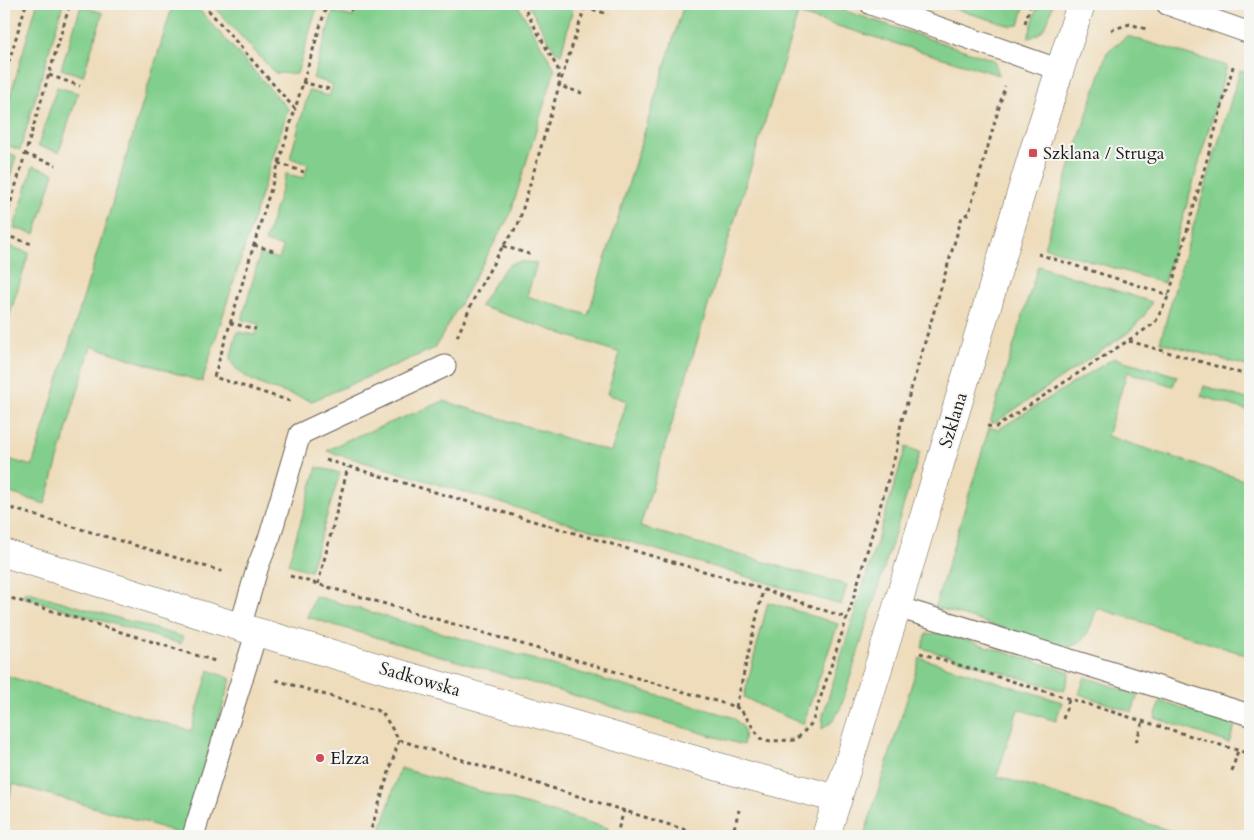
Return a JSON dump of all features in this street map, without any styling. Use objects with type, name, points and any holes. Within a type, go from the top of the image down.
[{"type":"street","name":"Szklana","points":[[826,836],[897,607],[1033,153],[1081,4]]},
{"type":"street","name":"Sadkowska","points":[[4,553],[248,629],[838,800]]},
{"type":"lane","points":[[871,4],[1060,70]]},
{"type":"lane","points":[[1167,4],[1250,33]]},
{"type":"lane","points":[[193,836],[245,670],[248,629],[258,566],[270,536],[297,443],[445,366]]},
{"type":"lane","points":[[897,607],[1250,715]]},
{"type":"path","points":[[4,78],[26,4]]},
{"type":"path","points":[[4,225],[70,4]]},
{"type":"path","points":[[99,4],[105,6]]},
{"type":"path","points":[[202,4],[295,109]]},
{"type":"path","points":[[326,4],[214,377],[304,406],[297,443],[348,467],[763,590],[846,618]]},
{"type":"path","points":[[334,4],[352,10]]},
{"type":"path","points":[[522,4],[558,69],[559,86]]},
{"type":"path","points":[[445,366],[476,294],[503,246],[518,225],[585,5],[608,14]]},
{"type":"path","points":[[1107,36],[1112,30],[1130,24],[1148,30]]},
{"type":"path","points":[[987,417],[984,426],[996,427],[1155,322],[1169,295],[1234,59]]},
{"type":"path","points":[[49,76],[80,86]]},
{"type":"path","points":[[302,82],[328,89]]},
{"type":"path","points":[[559,86],[582,93]]},
{"type":"path","points":[[4,506],[231,574],[258,566],[736,708],[741,710],[761,739],[772,741],[796,740],[812,723],[846,618],[897,449],[902,423],[962,217],[969,213],[1006,86]]},
{"type":"path","points":[[25,154],[56,165]]},
{"type":"path","points":[[278,163],[304,172]]},
{"type":"path","points":[[4,235],[32,244]]},
{"type":"path","points":[[254,245],[277,252]]},
{"type":"path","points":[[503,246],[532,255]]},
{"type":"path","points":[[1034,262],[1037,253],[1169,295]]},
{"type":"path","points":[[230,323],[256,329]]},
{"type":"path","points":[[1128,340],[1240,373],[1250,373]]},
{"type":"path","points":[[318,584],[348,467]]},
{"type":"path","points":[[736,708],[763,590]]},
{"type":"path","points":[[4,596],[382,712],[399,740],[705,836]]},
{"type":"path","points":[[926,616],[914,651],[1250,754]]},
{"type":"path","points":[[760,744],[761,739]]},
{"type":"path","points":[[378,836],[370,835],[399,740]]},
{"type":"path","points":[[732,836],[741,804]]},
{"type":"path","points":[[616,836],[624,810]]},
{"type":"green space","points":[[37,4],[63,4],[20,150],[4,144],[4,117]]},
{"type":"green space","points":[[173,4],[194,4],[288,109],[202,382],[91,346],[45,504],[4,491],[4,458],[32,466]]},
{"type":"green space","points":[[211,4],[318,4],[297,74],[275,73]]},
{"type":"green space","points":[[357,4],[517,4],[555,69],[510,215],[435,348],[312,401],[255,382],[236,369],[230,360],[237,332],[255,335],[259,324],[242,320],[260,254],[279,259],[283,247],[265,242],[286,174],[304,178],[308,164],[290,158],[309,91],[329,96],[333,85],[313,78],[333,12],[353,17]]},
{"type":"green space","points":[[528,4],[574,4],[561,54],[555,51]]},
{"type":"green space","points":[[684,4],[824,4],[994,60],[999,75],[798,14],[640,527],[847,585],[841,605],[327,451],[345,441],[444,401],[611,452],[627,401],[607,394],[620,353],[480,306],[497,279],[508,266],[518,262],[530,262],[537,263],[527,296],[588,315]]},
{"type":"green space","points":[[939,4],[1025,4],[1019,25],[1011,26]]},
{"type":"green space","points":[[1038,4],[1053,4],[1046,26],[1039,33],[1028,38]]},
{"type":"green space","points":[[81,6],[103,13],[83,76],[61,69]]},
{"type":"green space","points":[[1127,36],[1227,66],[1164,283],[1044,247],[1107,52]]},
{"type":"green space","points":[[1240,70],[1250,73],[1250,367],[1160,342]]},
{"type":"green space","points":[[57,87],[78,93],[59,152],[38,146]]},
{"type":"green space","points":[[4,151],[16,156],[4,198]]},
{"type":"green space","points":[[33,166],[54,173],[35,234],[14,228]]},
{"type":"green space","points":[[9,246],[29,253],[9,317],[4,315],[4,263]]},
{"type":"green space","points":[[1038,266],[1152,302],[1144,316],[1129,332],[996,422],[990,423]]},
{"type":"green space","points":[[1114,358],[1177,376],[1173,386],[1127,372],[1107,436],[1250,482],[1250,656],[1097,608],[1088,633],[1080,642],[1066,648],[935,607],[989,428],[999,429]]},
{"type":"green space","points":[[1204,386],[1250,400],[1250,411],[1201,396]]},
{"type":"green space","points":[[906,447],[920,452],[841,707],[833,721],[822,729],[823,715]]},
{"type":"green space","points":[[317,467],[340,473],[310,571],[288,564]]},
{"type":"green space","points":[[25,591],[183,637],[181,644],[23,597]]},
{"type":"green space","points":[[315,596],[732,717],[744,729],[743,745],[307,617]]},
{"type":"green space","points":[[768,602],[838,624],[803,724],[744,697]]},
{"type":"green space","points":[[943,633],[1070,672],[1064,691],[922,648],[926,634]]},
{"type":"green space","points":[[920,658],[1062,702],[1056,721],[1018,709],[997,776],[1187,836],[864,836]]},
{"type":"green space","points":[[209,670],[231,679],[183,835],[13,784],[4,818],[4,675],[191,731]]},
{"type":"green space","points":[[1085,677],[1138,695],[1132,712],[1079,694]]},
{"type":"green space","points":[[1160,701],[1235,726],[1229,743],[1155,718]]},
{"type":"green space","points":[[400,768],[608,828],[606,836],[402,836],[381,830]]},
{"type":"place","name":"Szklana / Struga","points":[[1033,153]]},
{"type":"place","name":"Elzza","points":[[320,758]]}]
